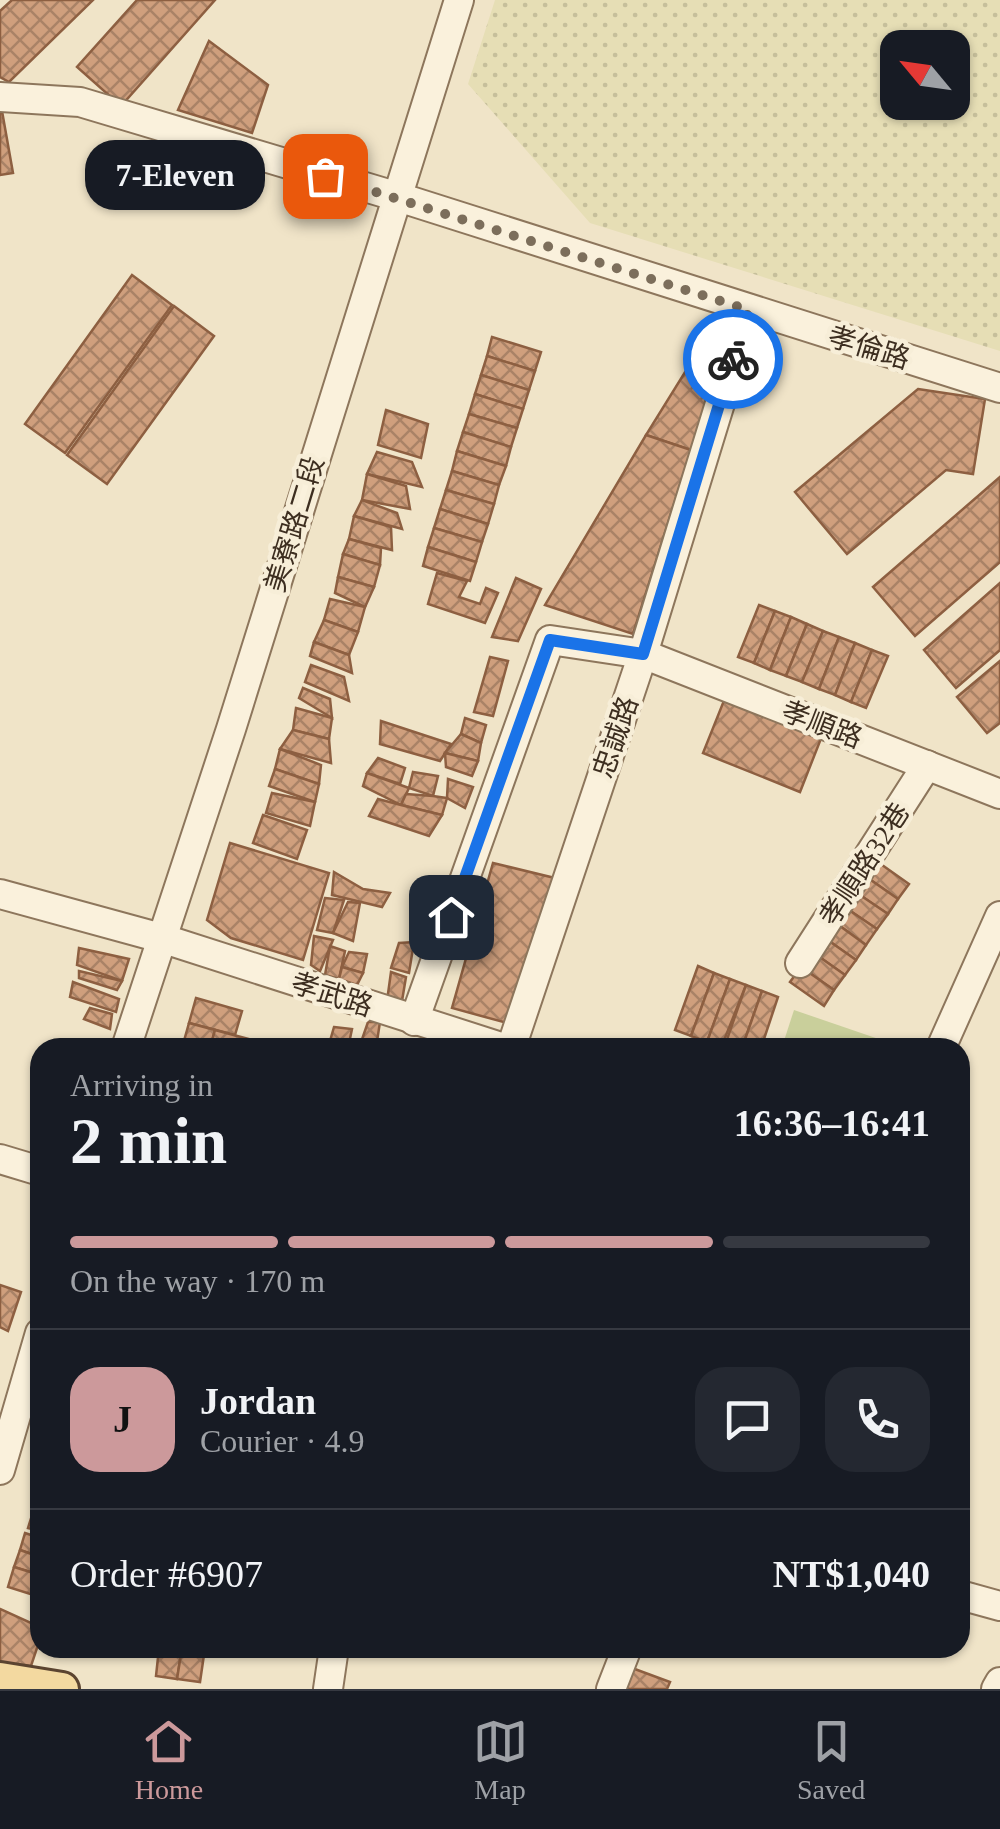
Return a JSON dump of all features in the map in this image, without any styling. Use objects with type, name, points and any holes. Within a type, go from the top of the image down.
[{"type":"main road","points":[[0,1679],[62,1689]]},
{"type":"street","name":"美寮路二段","points":[[129,1038],[232,729],[458,0]]},
{"type":"street","name":"孝倫路","points":[[0,97],[80,102],[395,196],[1000,388]]},
{"type":"street","name":"忠誠路","points":[[511,1038],[643,654],[749,310]]},
{"type":"street","name":"孝順路","points":[[414,1021],[550,640],[643,654],[1000,794]]},
{"type":"street","name":"孝順路32巷","points":[[800,962],[927,765]]},
{"type":"street","name":"孝武路","points":[[0,894],[160,938],[473,1038]]},
{"type":"street","points":[[946,1038],[1000,916]]},
{"type":"street","points":[[0,1159],[30,1168]]},
{"type":"street","points":[[0,1470],[30,1367]]},
{"type":"street","points":[[970,1598],[1000,1606]]},
{"type":"street","points":[[328,1689],[333,1658]]},
{"type":"street","points":[[611,1689],[623,1658]]},
{"type":"street","points":[[996,1689],[1000,1682]]},
{"type":"shaded area","points":[[495,0],[1000,0],[1000,351],[590,223],[468,84]]},
{"type":"green space","points":[[794,1010],[876,1038],[785,1038]]},
{"type":"building","points":[[12,0],[93,0],[9,82],[0,77],[0,11]]},
{"type":"building","points":[[137,0],[215,0],[121,106],[77,67]]},
{"type":"building","points":[[209,41],[268,85],[252,133],[178,110]]},
{"type":"building","points":[[0,112],[13,173],[0,175]]},
{"type":"building","points":[[132,275],[172,305],[65,453],[25,424]]},
{"type":"building","points":[[174,306],[214,336],[107,484],[67,455]]},
{"type":"building","points":[[492,337],[541,352],[535,371],[487,356]]},
{"type":"building","points":[[487,356],[535,371],[529,390],[481,375]]},
{"type":"building","points":[[690,364],[711,388],[691,450],[646,435]]},
{"type":"building","points":[[481,375],[529,390],[523,409],[475,394]]},
{"type":"building","points":[[918,389],[985,399],[973,474],[946,470],[847,554],[795,492]]},
{"type":"building","points":[[475,394],[523,409],[517,428],[469,414]]},
{"type":"building","points":[[386,410],[428,424],[421,458],[378,445]]},
{"type":"building","points":[[469,414],[517,428],[511,447],[463,432]]},
{"type":"building","points":[[463,432],[511,447],[506,466],[457,451]]},
{"type":"building","points":[[646,435],[691,450],[633,634],[545,605]]},
{"type":"building","points":[[457,451],[506,466],[499,485],[452,471]]},
{"type":"building","points":[[377,452],[412,462],[422,487],[367,474]]},
{"type":"building","points":[[452,471],[499,485],[494,504],[446,490]]},
{"type":"building","points":[[367,474],[406,486],[410,509],[362,500]]},
{"type":"building","points":[[1000,477],[1000,562],[915,636],[873,587]]},
{"type":"building","points":[[446,490],[494,504],[488,524],[440,509]]},
{"type":"building","points":[[362,500],[397,513],[402,529],[354,516]]},
{"type":"building","points":[[440,509],[488,524],[482,542],[434,528]]},
{"type":"building","points":[[354,516],[391,527],[392,550],[349,539]]},
{"type":"building","points":[[434,528],[482,542],[476,562],[428,547]]},
{"type":"building","points":[[349,539],[381,548],[380,565],[343,554]]},
{"type":"building","points":[[428,547],[476,562],[470,581],[423,566]]},
{"type":"building","points":[[343,554],[380,565],[374,587],[338,577]]},
{"type":"building","points":[[437,573],[467,581],[459,597],[480,604],[486,588],[498,593],[485,623],[428,604]]},
{"type":"building","points":[[338,577],[374,587],[365,607],[335,593]]},
{"type":"building","points":[[516,578],[541,589],[518,641],[492,637]]},
{"type":"building","points":[[1000,583],[1000,650],[956,688],[924,650]]},
{"type":"building","points":[[330,599],[365,607],[358,632],[324,620]]},
{"type":"building","points":[[759,605],[775,611],[754,663],[738,657]]},
{"type":"building","points":[[775,611],[791,617],[770,670],[754,663]]},
{"type":"building","points":[[791,617],[807,624],[786,676],[770,670]]},
{"type":"building","points":[[324,620],[358,632],[349,655],[314,642]]},
{"type":"building","points":[[807,624],[823,631],[802,682],[786,676]]},
{"type":"building","points":[[823,631],[839,637],[819,689],[802,682]]},
{"type":"building","points":[[839,637],[855,643],[835,695],[819,689]]},
{"type":"building","points":[[314,642],[349,655],[352,673],[310,656]]},
{"type":"building","points":[[855,643],[872,650],[851,702],[835,695]]},
{"type":"building","points":[[872,650],[888,656],[866,708],[851,702]]},
{"type":"building","points":[[490,657],[508,661],[493,716],[474,712]]},
{"type":"building","points":[[1000,661],[1000,723],[987,733],[957,697]]},
{"type":"building","points":[[311,665],[344,677],[349,701],[305,682]]},
{"type":"building","points":[[303,688],[330,699],[332,718],[299,698]]},
{"type":"building","points":[[725,698],[822,736],[800,792],[703,753]]},
{"type":"building","points":[[296,708],[332,718],[329,739],[293,730]]},
{"type":"building","points":[[465,718],[486,725],[481,743],[461,734]]},
{"type":"building","points":[[381,721],[451,744],[440,761],[380,744]]},
{"type":"building","points":[[293,730],[329,739],[331,763],[280,749]]},
{"type":"building","points":[[461,734],[481,743],[478,761],[445,753]]},
{"type":"building","points":[[280,749],[321,765],[319,784],[275,769]]},
{"type":"building","points":[[445,753],[478,761],[472,776],[446,767]]},
{"type":"building","points":[[378,758],[405,768],[400,784],[367,773]]},
{"type":"building","points":[[275,769],[319,784],[315,802],[269,786]]},
{"type":"building","points":[[413,772],[438,776],[433,796],[409,788]]},
{"type":"building","points":[[367,773],[409,788],[401,805],[363,786]]},
{"type":"building","points":[[448,779],[473,787],[465,808],[447,798]]},
{"type":"building","points":[[272,793],[315,802],[310,826],[266,813]]},
{"type":"building","points":[[406,794],[447,798],[442,815],[401,805]]},
{"type":"building","points":[[378,799],[442,815],[429,836],[369,816]]},
{"type":"building","points":[[263,815],[307,830],[297,859],[253,843]]},
{"type":"building","points":[[230,843],[329,873],[303,960],[231,938],[207,920]]},
{"type":"building","points":[[875,860],[909,884],[898,899],[865,876]]},
{"type":"building","points":[[493,863],[567,881],[518,1026],[452,1008]]},
{"type":"building","points":[[334,872],[363,889],[390,893],[382,907],[332,895]]},
{"type":"building","points":[[865,876],[898,899],[888,914],[854,891]]},
{"type":"building","points":[[854,891],[888,914],[877,929],[843,906]]},
{"type":"building","points":[[325,898],[344,900],[333,933],[317,930]]},
{"type":"building","points":[[348,902],[360,903],[353,941],[333,933]]},
{"type":"building","points":[[843,906],[877,929],[866,945],[833,921]]},
{"type":"building","points":[[833,921],[866,945],[856,960],[822,936]]},
{"type":"building","points":[[314,936],[333,940],[320,971],[311,965]]},
{"type":"building","points":[[822,936],[856,960],[845,975],[811,951]]},
{"type":"building","points":[[414,942],[409,973],[391,968],[399,943]]},
{"type":"building","points":[[330,946],[345,951],[339,979],[325,975]]},
{"type":"building","points":[[79,948],[129,959],[122,981],[77,965]]},
{"type":"building","points":[[811,951],[845,975],[834,990],[801,967]]},
{"type":"building","points":[[349,952],[367,954],[363,973],[342,967]]},
{"type":"building","points":[[698,966],[714,973],[691,1036],[675,1030]]},
{"type":"building","points":[[342,967],[363,973],[357,985],[339,979]]},
{"type":"building","points":[[801,967],[834,990],[824,1006],[790,982]]},
{"type":"building","points":[[79,971],[122,981],[117,990],[79,978]]},
{"type":"building","points":[[391,972],[406,977],[401,1007],[387,1001]]},
{"type":"building","points":[[714,973],[730,979],[708,1038],[691,1036]]},
{"type":"building","points":[[730,979],[746,985],[725,1038],[708,1038]]},
{"type":"building","points":[[73,982],[119,999],[116,1012],[70,997]]},
{"type":"building","points":[[746,985],[762,991],[746,1038],[727,1038]]},
{"type":"building","points":[[762,991],[778,997],[764,1038],[746,1038]]},
{"type":"building","points":[[196,998],[242,1011],[235,1035],[189,1023]]},
{"type":"building","points":[[90,1008],[112,1014],[110,1029],[84,1019]]},
{"type":"building","points":[[368,1022],[380,1022],[378,1038],[362,1038]]},
{"type":"building","points":[[189,1023],[215,1030],[213,1038],[185,1038]]},
{"type":"building","points":[[334,1027],[352,1029],[350,1038],[331,1038]]},
{"type":"building","points":[[215,1030],[245,1038],[213,1038]]},
{"type":"building","points":[[0,1285],[21,1292],[8,1331],[0,1327]]},
{"type":"building","points":[[25,1533],[30,1535],[30,1554],[20,1550]]},
{"type":"building","points":[[20,1550],[30,1554],[30,1572],[14,1567]]},
{"type":"building","points":[[14,1567],[30,1572],[30,1594],[8,1587]]},
{"type":"building","points":[[0,1609],[30,1622],[30,1658],[34,1658],[31,1666],[0,1663]]},
{"type":"building","points":[[158,1658],[180,1658],[177,1679],[156,1676]]},
{"type":"building","points":[[180,1658],[204,1658],[200,1682],[177,1679]]},
{"type":"building","points":[[632,1668],[670,1682],[667,1689],[624,1689]]},
{"type":"way so far","points":[[325,176],[749,310],[733,359]]},
{"type":"place","name":"7-Eleven","points":[[325,176]]},
{"type":"route","points":[[451,917],[550,640],[643,654],[733,359]]}]
